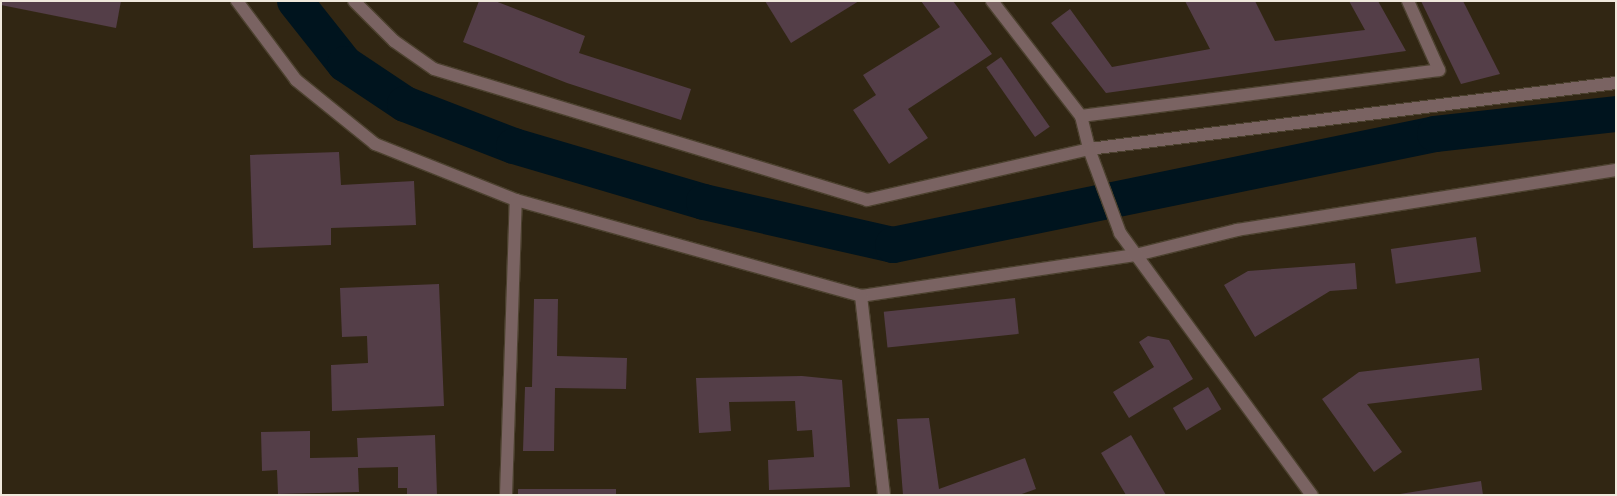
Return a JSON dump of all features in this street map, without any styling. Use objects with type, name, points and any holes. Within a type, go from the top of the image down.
[{"type":"street","points":[[236,1],[296,80],[375,144],[516,200],[861,296],[1136,255],[1237,230],[1616,170]]},
{"type":"street","points":[[354,1],[394,41],[434,69],[867,200],[1089,149],[1616,83]]},
{"type":"street","points":[[992,1],[1080,116],[1089,149],[1120,233],[1312,495]]},
{"type":"street","points":[[1080,116],[1438,70],[1408,1]]},
{"type":"street","points":[[506,495],[516,200]]},
{"type":"street","points":[[861,296],[884,495]]},
{"type":"building","points":[[1,1],[121,1],[116,28],[1,5]]},
{"type":"building","points":[[479,1],[495,1],[585,36],[579,53],[691,89],[681,120],[567,83],[463,42]]},
{"type":"building","points":[[765,1],[859,1],[791,43]]},
{"type":"building","points":[[921,1],[953,1],[992,54],[908,109],[928,138],[889,164],[853,110],[876,95],[863,75],[940,27]]},
{"type":"building","points":[[1185,1],[1255,1],[1275,41],[1365,30],[1349,1],[1378,1],[1406,51],[1106,93],[1051,23],[1070,9],[1112,67],[1210,49]]},
{"type":"building","points":[[1421,1],[1463,1],[1500,74],[1461,84]]},
{"type":"building","points":[[1001,57],[1050,127],[1035,137],[986,67]]},
{"type":"building","points":[[339,152],[341,185],[414,181],[416,225],[331,228],[331,245],[253,248],[250,155]]},
{"type":"building","points":[[1476,237],[1481,272],[1396,284],[1391,249]]},
{"type":"building","points":[[1355,263],[1357,289],[1330,291],[1255,337],[1224,285],[1248,271]]},
{"type":"building","points":[[439,284],[444,406],[332,411],[331,365],[368,363],[367,336],[342,337],[340,288]]},
{"type":"building","points":[[1015,298],[1019,334],[887,348],[884,312]]},
{"type":"building","points":[[534,299],[558,299],[557,356],[627,358],[626,389],[555,388],[554,451],[523,451],[525,387],[532,387]]},
{"type":"building","points":[[1148,336],[1169,340],[1193,379],[1129,418],[1113,392],[1154,367],[1139,342]]},
{"type":"building","points":[[1479,358],[1482,390],[1367,404],[1402,452],[1374,472],[1322,399],[1359,372]]},
{"type":"building","points":[[802,376],[842,380],[850,487],[769,490],[768,460],[814,457],[812,430],[797,431],[795,401],[729,402],[731,431],[699,433],[696,378]]},
{"type":"building","points":[[1208,387],[1221,409],[1186,430],[1173,408]]},
{"type":"building","points":[[929,418],[939,489],[1025,458],[1036,489],[1019,495],[903,495],[897,419]]},
{"type":"building","points":[[310,431],[310,458],[358,457],[357,438],[435,435],[437,495],[407,495],[407,488],[398,488],[398,467],[358,468],[359,492],[278,494],[277,470],[262,471],[261,432]]},
{"type":"building","points":[[1131,435],[1166,495],[1126,495],[1101,453]]},
{"type":"building","points":[[1481,481],[1483,495],[1400,495],[1400,494]]},
{"type":"building","points":[[518,489],[616,489],[616,495],[518,495]]},
{"type":"waterway","points":[[295,1],[345,64],[405,104],[514,146],[704,202],[893,245],[1435,134],[1616,114]]}]
